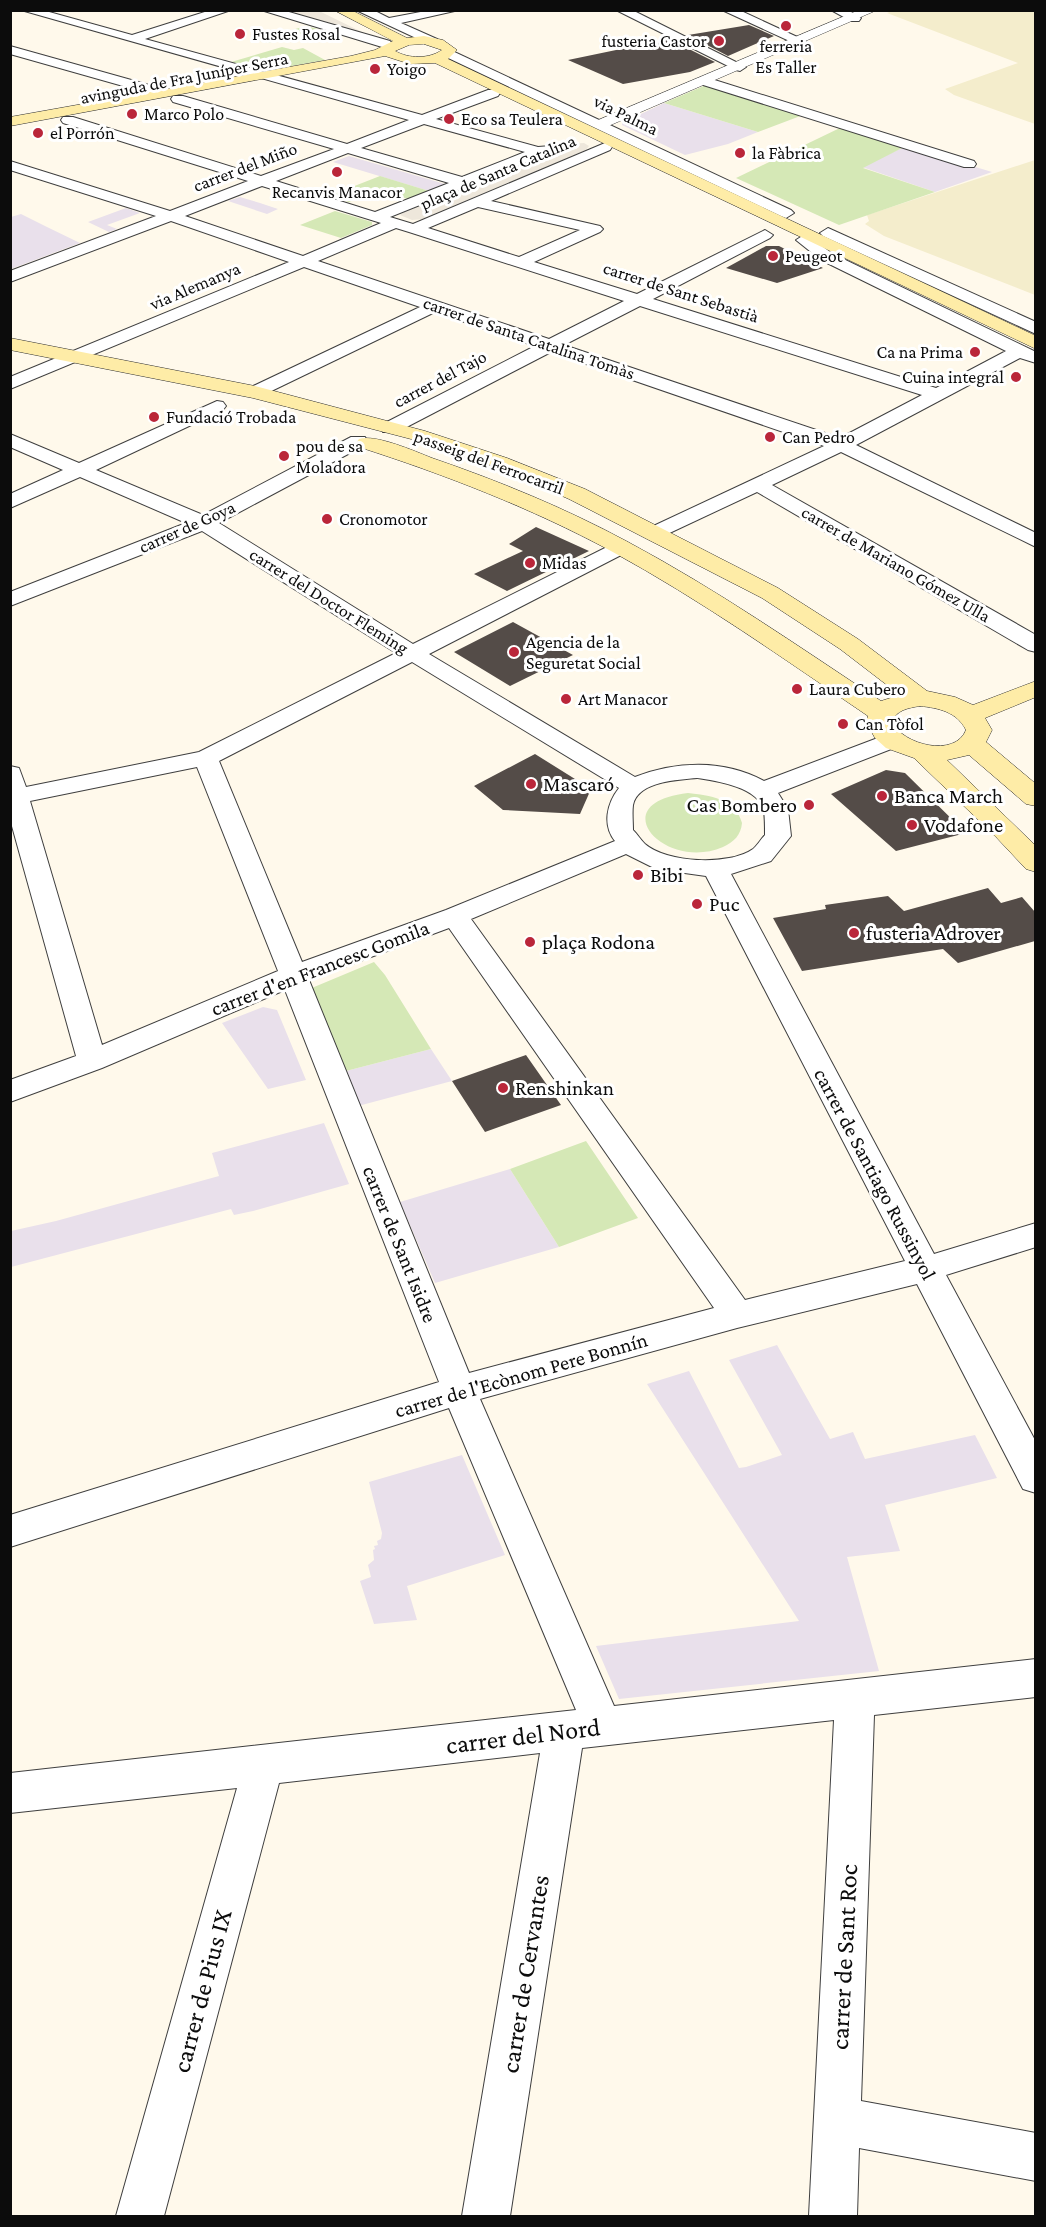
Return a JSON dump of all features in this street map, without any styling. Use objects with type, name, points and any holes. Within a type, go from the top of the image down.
[{"type":"main road","points":[[340,10],[405,42],[439,51],[568,134],[765,225],[817,233]]},
{"type":"main road","points":[[390,50],[405,42]]},
{"type":"main road","points":[[390,50],[418,60],[439,51]]},
{"type":"main road","name":"avinguda de Fra Juníper Serra","points":[[10,122],[390,50]]},
{"type":"main road","name":"avinguda de Fra Juníper Serra","points":[[10,131],[280,80],[390,50]]},
{"type":"main road","name":"passeig del Ferrocarril","points":[[10,344],[255,392],[390,428],[500,462],[577,494],[770,593],[849,644],[920,698]]},
{"type":"main road","points":[[10,363],[48,369],[240,411]]},
{"type":"main road","name":"passeig del Ferrocarril","points":[[264,416],[311,426],[492,487],[579,526],[745,621],[881,713]]},
{"type":"main road","points":[[970,715],[1035,688]]},
{"type":"main road","points":[[920,698],[939,700],[957,706],[970,715],[979,730],[972,744],[951,752],[924,753],[906,749],[891,741],[882,732],[878,722],[881,713],[897,703],[920,698]]},
{"type":"main road","points":[[972,744],[1035,798]]},
{"type":"main road","points":[[924,753],[1006,831],[1035,863]]},
{"type":"street","points":[[27,10],[539,152]]},
{"type":"street","points":[[133,39],[225,10]]},
{"type":"street","points":[[267,10],[390,50]]},
{"type":"street","points":[[319,10],[390,50]]},
{"type":"street","name":"via Palma","points":[[362,10],[439,51],[601,124],[786,213]]},
{"type":"street","points":[[387,22],[453,10]]},
{"type":"street","points":[[622,10],[740,67]]},
{"type":"street","points":[[728,10],[800,41]]},
{"type":"street","points":[[837,10],[855,18]]},
{"type":"street","points":[[601,124],[871,10]]},
{"type":"street","points":[[10,50],[162,93]]},
{"type":"street","name":"via Palma","points":[[418,60],[494,93],[568,134]]},
{"type":"street","points":[[705,81],[969,164]]},
{"type":"street","name":"carrer del Miño","points":[[10,277],[494,93]]},
{"type":"street","points":[[178,99],[463,182]]},
{"type":"street","points":[[68,120],[376,217]]},
{"type":"street","name":"plaça de Santa Catalina","points":[[376,217],[539,152],[568,134],[605,147]]},
{"type":"street","name":"via Palma","points":[[605,147],[765,225]]},
{"type":"street","name":"plaça de Santa Catalina","points":[[376,217],[414,229],[605,147]]},
{"type":"street","name":"carrer de Santa Catalina Tomàs","points":[[10,165],[171,216],[841,445],[1035,541]]},
{"type":"street","points":[[10,184],[40,174]]},
{"type":"street","points":[[475,202],[596,229],[521,262]]},
{"type":"street","points":[[786,213],[804,215]]},
{"type":"street","name":"carrer del Tajo","points":[[390,428],[547,345],[642,300],[786,213]]},
{"type":"street","name":"via Alemanya","points":[[10,384],[395,223]]},
{"type":"street","name":"carrer de Sant Sebastià","points":[[414,229],[936,394]]},
{"type":"street","points":[[817,233],[1035,329]]},
{"type":"street","points":[[817,233],[827,257],[1030,351]]},
{"type":"street","points":[[255,392],[434,306]]},
{"type":"street","points":[[654,533],[841,445],[936,394],[1030,351]]},
{"type":"street","points":[[10,502],[217,406]]},
{"type":"street","name":"carrer del Doctor Fleming","points":[[10,440],[204,523],[412,653],[634,787]]},
{"type":"street","name":"carrer de Goya","points":[[10,600],[204,523],[358,441]]},
{"type":"street","name":"carrer de Mariano Gómez Ulla","points":[[757,484],[1035,645]]},
{"type":"street","points":[[92,1061],[14,795],[206,758],[620,548]]},
{"type":"street","points":[[761,791],[891,741]]},
{"type":"street","name":"carrer de Sant Isidre","points":[[206,758],[459,1390],[583,1729]]},
{"type":"street","points":[[697,771],[720,774],[742,781],[761,791],[775,806],[781,822],[777,839],[763,854],[742,864],[715,869],[690,869],[666,864],[645,855],[629,844],[619,829],[617,814],[622,800],[634,787],[652,778],[674,772],[697,771]]},
{"type":"street","name":"carrer d'en Francesc Gomila","points":[[10,1092],[92,1061],[292,976],[455,916],[629,844]]},
{"type":"street","name":"carrer de Santiago Russinyol","points":[[715,869],[1035,1478]]},
{"type":"street","points":[[455,916],[737,1315]]},
{"type":"street","name":"carrer de l'Ecònom Pere Bonnín","points":[[10,1531],[459,1390],[737,1315],[926,1269],[1035,1234]]},
{"type":"street","name":"carrer del Nord","points":[[10,1793],[1035,1678]]},
{"type":"street","name":"carrer de Sant Roc","points":[[833,2217],[855,1698]]},
{"type":"street","name":"carrer de Cervantes","points":[[486,2217],[583,1729]]},
{"type":"street","name":"carrer de Pius IX","points":[[140,2217],[263,1766]]},
{"type":"street","points":[[836,2120],[1035,2157]]},
{"type":"shaded area","points":[[894,10],[1035,11],[1035,124],[954,95],[945,89],[1018,63],[887,13]]},
{"type":"shaded area","points":[[267,11],[319,11],[362,32],[349,35]]},
{"type":"shaded area","points":[[664,103],[758,132],[728,144],[685,155],[622,125]]},
{"type":"shaded area","points":[[584,143],[589,146],[586,150],[424,219],[412,220],[400,215],[568,144]]},
{"type":"shaded area","points":[[906,146],[992,172],[935,192],[862,167]]},
{"type":"shaded area","points":[[349,156],[445,184],[429,191],[333,162]]},
{"type":"shaded area","points":[[1035,160],[1035,295],[884,236],[865,224],[869,221],[867,215]]},
{"type":"shaded area","points":[[240,197],[278,209],[267,214],[228,201]]},
{"type":"shaded area","points":[[126,208],[140,213],[107,225],[117,229],[109,232],[88,222]]},
{"type":"shaded area","points":[[21,214],[80,243],[11,269],[11,217]]},
{"type":"shaded area","points":[[263,1007],[277,1010],[306,1080],[268,1089],[222,1023]]},
{"type":"shaded area","points":[[431,1049],[452,1081],[358,1106],[342,1072]]},
{"type":"shaded area","points":[[324,1123],[349,1184],[253,1211],[234,1215],[231,1209],[11,1267],[11,1231],[56,1221],[219,1176],[212,1153]]},
{"type":"shaded area","points":[[510,1169],[559,1247],[435,1283],[400,1202]]},
{"type":"shaded area","points":[[777,1345],[830,1439],[853,1432],[865,1459],[975,1435],[997,1478],[885,1505],[900,1551],[847,1557],[879,1671],[619,1699],[596,1646],[799,1621],[647,1384],[689,1371],[739,1468],[746,1467],[782,1455],[729,1360]]},
{"type":"shaded area","points":[[462,1455],[505,1555],[407,1586],[417,1620],[374,1624],[360,1581],[371,1577],[368,1565],[374,1560],[374,1546],[378,1545],[377,1541],[381,1539],[382,1533],[369,1482]]},
{"type":"green space","points":[[306,26],[318,29],[268,43],[256,40]]},
{"type":"green space","points":[[282,47],[294,50],[303,48],[325,60],[269,70],[231,62]]},
{"type":"green space","points":[[706,85],[803,115],[758,132],[664,103]]},
{"type":"green space","points":[[844,126],[906,146],[863,168],[935,192],[839,225],[736,178]]},
{"type":"green space","points":[[380,176],[429,191],[408,199],[379,190],[349,202],[329,196]]},
{"type":"green space","points":[[335,211],[372,222],[372,225],[341,238],[300,225]]},
{"type":"green space","points":[[688,793],[713,797],[734,808],[742,823],[734,840],[723,847],[701,852],[681,851],[663,844],[651,833],[646,821],[649,809],[662,799]]},
{"type":"green space","points":[[374,962],[385,975],[431,1049],[342,1072],[307,990]]},
{"type":"green space","points":[[586,1141],[638,1218],[559,1247],[510,1169]]},
{"type":"building","points":[[749,25],[774,36],[728,56],[688,35]]},
{"type":"building","points":[[669,39],[715,62],[690,72],[623,84],[568,60]]},
{"type":"building","name":"Peugeot","points":[[766,246],[779,246],[823,268],[777,283],[726,268]]},
{"type":"building","name":"Midas","points":[[536,527],[589,551],[507,591],[474,574],[523,551],[509,544]]},
{"type":"building","name":"Agencia de la Seguretat Social","points":[[513,622],[573,655],[510,686],[454,652]]},
{"type":"building","name":"Mascaró","points":[[535,754],[591,789],[580,814],[503,810],[474,786]]},
{"type":"building","points":[[886,770],[905,773],[966,833],[896,851],[831,794]]},
{"type":"building","points":[[988,888],[1001,903],[1022,897],[1035,912],[1035,941],[958,963],[943,949],[802,971],[773,918],[826,909],[825,905],[888,896],[904,911]]},
{"type":"building","name":"Renshinkan","points":[[526,1055],[561,1105],[485,1132],[452,1081]]},
{"type":"place","name":"ferreria Es Taller","points":[[786,26]]},
{"type":"place","name":"Fustes Rosal","points":[[240,34]]},
{"type":"place","name":"fusteria Castor","points":[[719,41]]},
{"type":"place","name":"Yoigo","points":[[375,69]]},
{"type":"place","name":"Marco Polo","points":[[132,114]]},
{"type":"place","name":"Eco sa Teulera","points":[[449,119]]},
{"type":"place","name":"el Porrón","points":[[38,133]]},
{"type":"place","name":"la Fàbrica","points":[[740,153]]},
{"type":"place","name":"Recanvis Manacor","points":[[337,172]]},
{"type":"place","name":"Peugeot","points":[[773,256]]},
{"type":"place","name":"Ca na Prima","points":[[975,352]]},
{"type":"place","name":"Cuina integral","points":[[1016,377]]},
{"type":"place","name":"Fundació Trobada","points":[[154,417]]},
{"type":"place","name":"Can Pedro","points":[[770,437]]},
{"type":"place","name":"pou de sa Moladora","points":[[284,456]]},
{"type":"place","name":"Cronomotor","points":[[327,519]]},
{"type":"place","name":"Midas","points":[[530,563]]},
{"type":"place","name":"Agencia de la Seguretat Social","points":[[514,652]]},
{"type":"place","name":"Laura Cubero","points":[[797,689]]},
{"type":"place","name":"Art Manacor","points":[[566,699]]},
{"type":"place","name":"Can Tòfol","points":[[843,724]]},
{"type":"place","name":"Mascaró","points":[[531,784]]},
{"type":"place","name":"Banca March","points":[[882,796]]},
{"type":"place","name":"Cas Bombero","points":[[809,805]]},
{"type":"place","name":"Vodafone","points":[[912,825]]},
{"type":"place","name":"Bibi","points":[[638,875]]},
{"type":"place","name":"Puc","points":[[697,904]]},
{"type":"place","name":"fusteria Adrover","points":[[854,933]]},
{"type":"place","name":"plaça Rodona","points":[[530,942]]},
{"type":"place","name":"Renshinkan","points":[[503,1088]]}]
